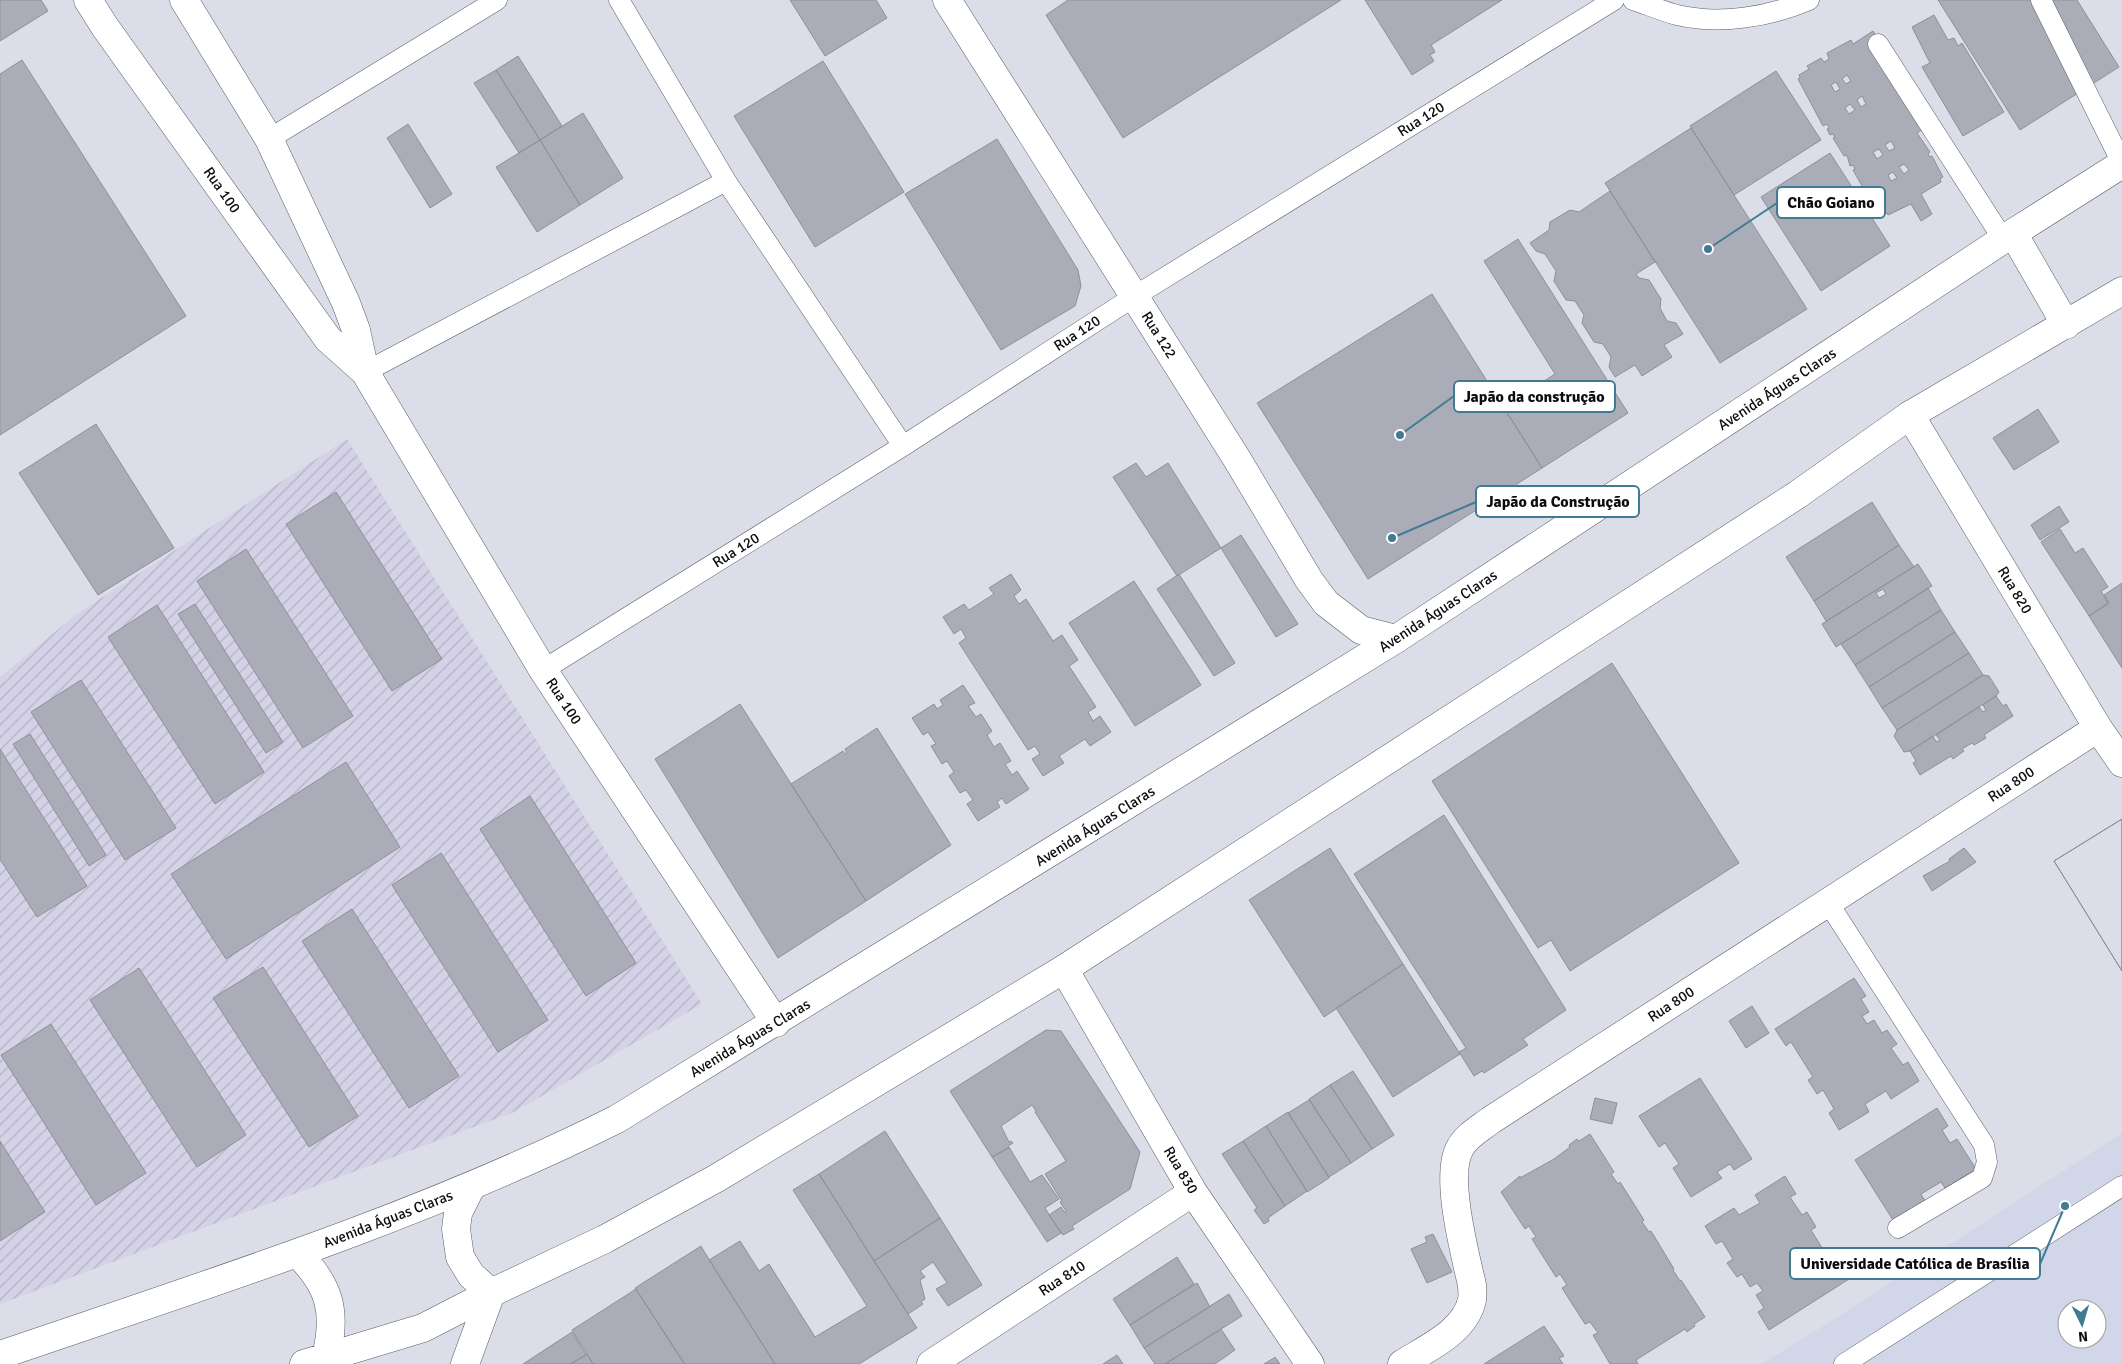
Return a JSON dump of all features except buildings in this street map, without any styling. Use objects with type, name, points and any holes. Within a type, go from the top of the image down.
[{"type":"main road","name":"Rua 100","points":[[88,0],[328,339],[365,372],[543,670],[776,1023]]},
{"type":"main road","name":"Rua 100","points":[[184,0],[269,139],[346,303],[356,330],[365,372]]},
{"type":"main road","name":"Rua 122","points":[[947,0],[1237,459],[1295,559],[1326,603],[1361,630],[1396,639]]},
{"type":"main road","name":"Avenida Águas Claras","points":[[0,1355],[298,1254],[471,1187],[559,1148],[617,1119],[776,1023],[1396,639],[2008,236],[2122,164]]},
{"type":"main road","points":[[2008,236],[2066,325]]},
{"type":"main road","points":[[315,1360],[423,1328],[605,1239],[717,1178],[1064,969],[1797,495],[1910,415],[2122,291]]},
{"type":"main road","name":"Rua 820","points":[[1910,415],[2098,728],[2122,763]]},
{"type":"main road","name":"Rua 800","points":[[1402,1364],[1454,1330],[1466,1316],[1472,1300],[1472,1285],[1454,1185],[1456,1156],[1460,1147],[1467,1139],[1492,1120],[1827,901],[2098,728]]},
{"type":"main road","name":"Rua 830","points":[[1064,969],[1193,1192],[1310,1364]]},
{"type":"main road","points":[[471,1187],[458,1213],[456,1229],[460,1257],[471,1275],[492,1293]]},
{"type":"main road","name":"Rua 810","points":[[931,1364],[1193,1192]]},
{"type":"main road","points":[[298,1254],[317,1275],[328,1299],[329,1341],[315,1360]]},
{"type":"main road","points":[[465,1364],[492,1293]]},
{"type":"lane","points":[[269,139],[497,0]]},
{"type":"lane","points":[[619,0],[726,181],[903,446]]},
{"type":"lane","name":"Rua 120","points":[[543,670],[903,446],[1135,296],[1614,0]]},
{"type":"lane","points":[[1633,0],[1678,15],[1730,20],[1791,8],[1809,0]]},
{"type":"lane","points":[[2041,0],[2122,164]]},
{"type":"lane","points":[[1878,44],[2008,236]]},
{"type":"lane","points":[[365,372],[726,181]]},
{"type":"lane","points":[[1827,901],[1984,1145],[1987,1162],[1982,1178],[1898,1228]]},
{"type":"lane","points":[[1844,1364],[2122,1186]]},
{"type":"shaded area","points":[[347,439],[702,1004],[514,1112],[0,1304],[0,677],[78,613]]},
{"type":"shaded area","points":[[2122,1133],[2122,1364],[1761,1364],[1825,1325]]},
{"type":"place","name":"Chão Goiano","points":[[1708,249]]},
{"type":"place","name":"Japão da construção","points":[[1400,435]]},
{"type":"place","name":"Japão da Construção","points":[[1392,538]]},
{"type":"place","name":"Universidade Católica de Brasília","points":[[2065,1206]]}]
